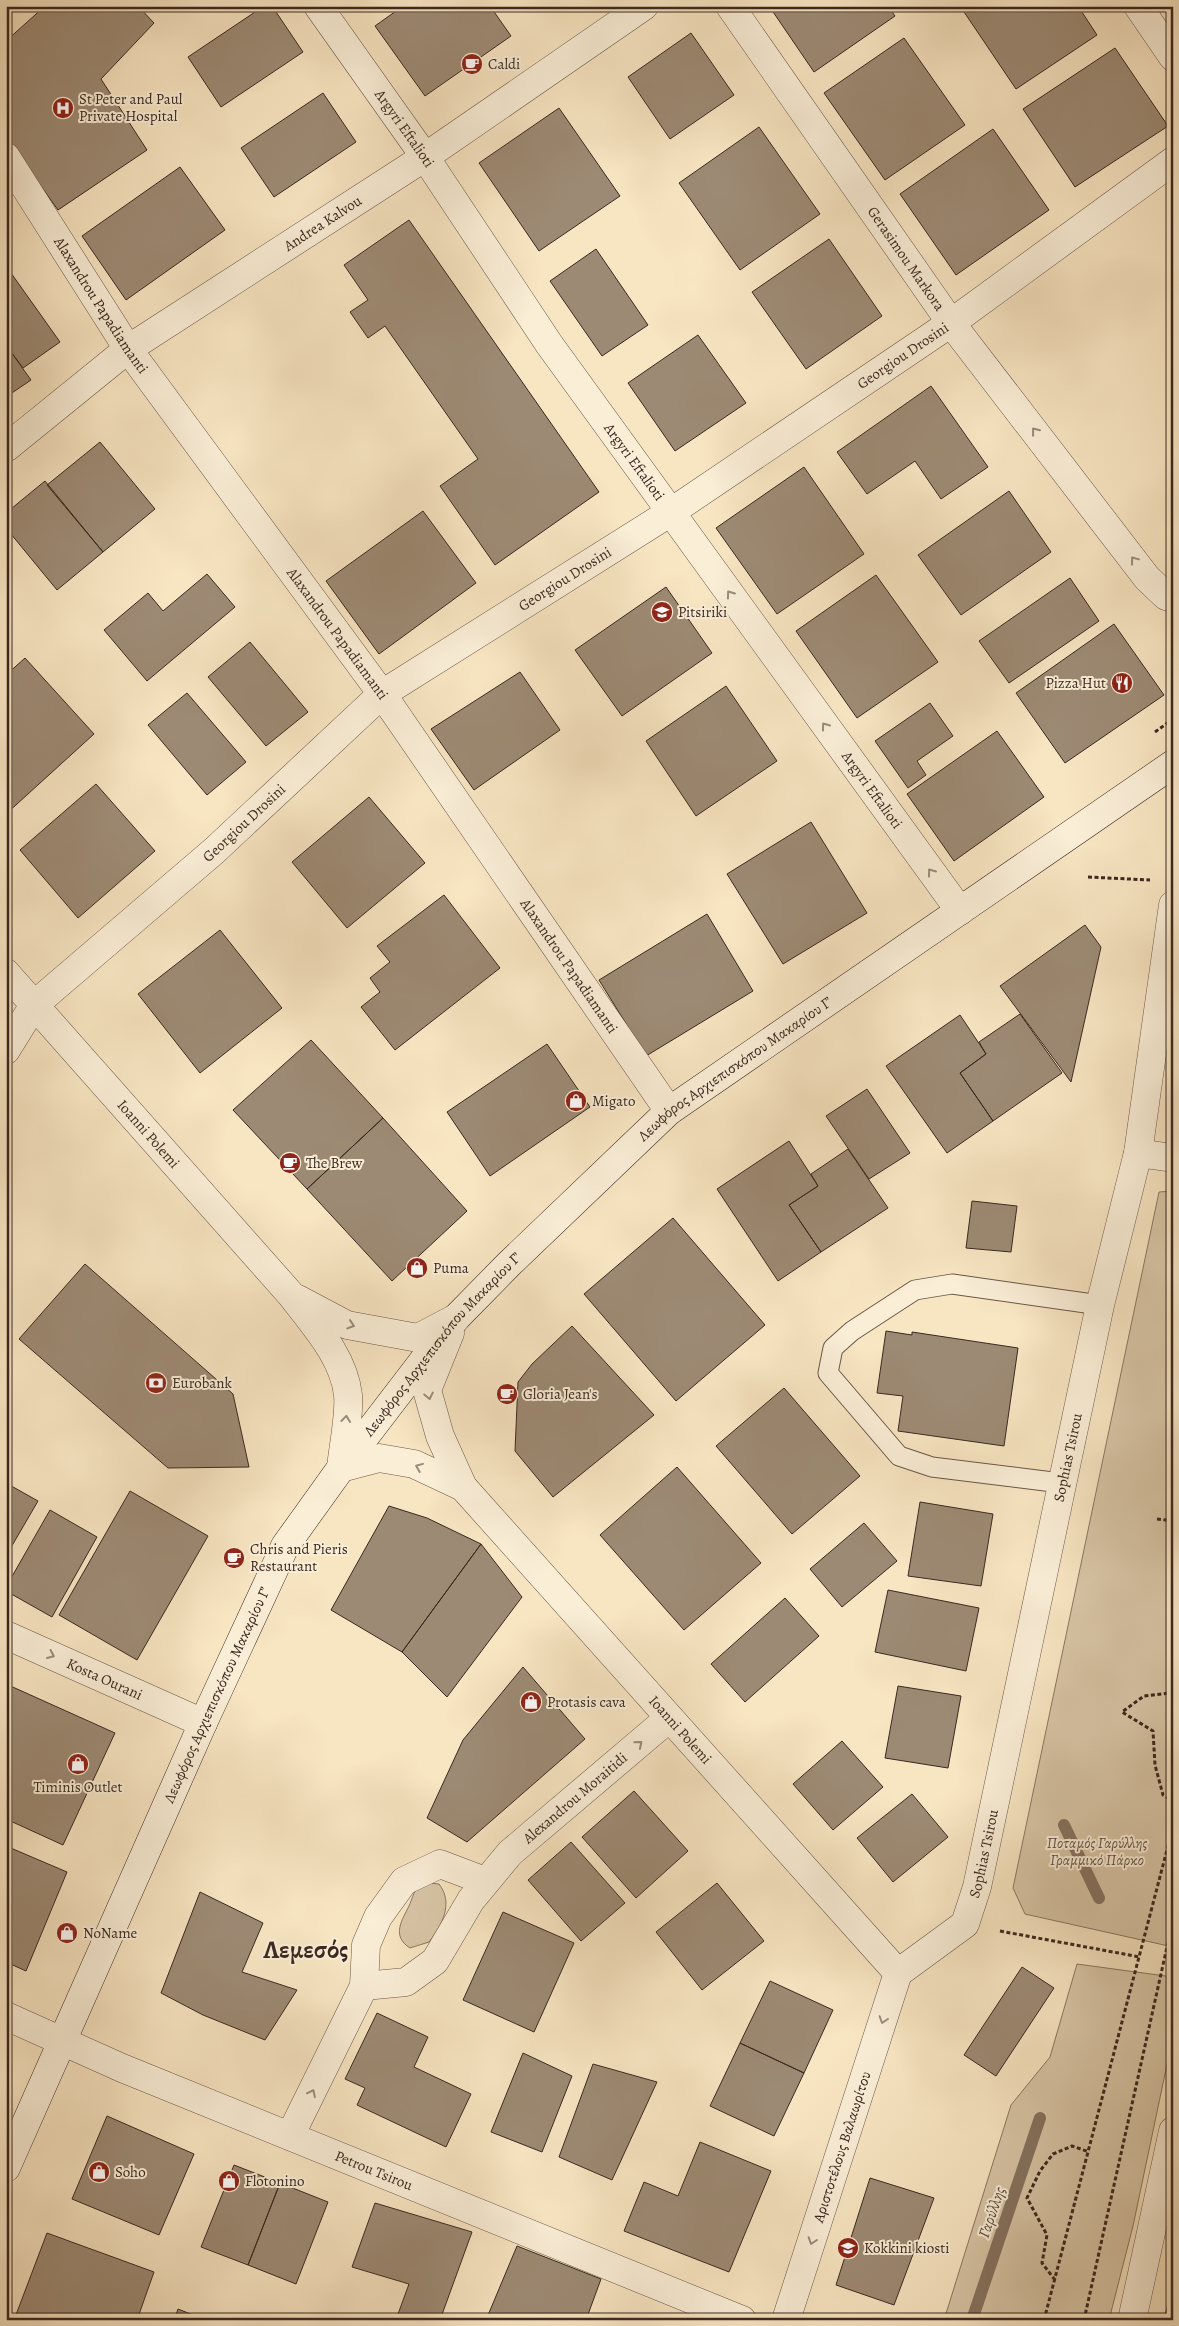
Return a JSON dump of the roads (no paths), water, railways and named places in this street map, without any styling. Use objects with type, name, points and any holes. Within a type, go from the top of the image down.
[{"type":"street","name":"Argyri Eftalioti","points":[[318,6],[426,157],[549,344],[960,911]]},
{"type":"street","name":"Andrea Kalvou","points":[[6,448],[128,349],[426,157],[644,6]]},
{"type":"street","name":"Gerasimou Markora","points":[[730,6],[950,323],[1147,578],[1170,597]]},
{"type":"street","points":[[1138,6],[1173,57]]},
{"type":"street","name":"Alaxandrou Papadiamanti","points":[[6,157],[128,349],[382,694],[669,1111]]},
{"type":"street","name":"Georgiou Drosini","points":[[6,1050],[34,1006],[214,851],[382,694],[671,512],[950,323],[1173,162]]},
{"type":"street","name":"Λεωφόρος Αρχιεπισκόπου Μακαρίου Γ’","points":[[6,2168],[203,1723],[285,1546],[341,1468],[456,1318],[516,1257],[669,1111],[1173,764]]},
{"type":"street","name":"Sophias Tsirou","points":[[898,1973],[965,1924],[977,1887],[1100,1305],[1138,1153],[1173,905]]},
{"type":"street","name":"Ioanni Polemi","points":[[6,973],[292,1296],[330,1346],[343,1374],[348,1396],[341,1468],[378,1458],[414,1464],[463,1487]]},
{"type":"street","points":[[1138,1153],[1173,1158]]},
{"type":"street","name":"Ioanni Polemi","points":[[292,1296],[347,1325],[418,1338],[456,1318]]},
{"type":"street","name":"Ioanni Polemi","points":[[456,1318],[427,1390],[440,1436],[463,1487],[898,1973]]},
{"type":"street","name":"Kosta Ourani","points":[[6,1636],[203,1723]]},
{"type":"street","name":"Alexandrou Moraitidi","points":[[364,1986],[406,1982],[435,1961],[470,1900],[510,1852],[668,1718]]},
{"type":"street","points":[[290,2136],[364,1986],[366,1945],[378,1917],[404,1881],[440,1864],[485,1881]]},
{"type":"street","name":"Αριστοτέλους Βαλαωρίτου","points":[[786,2320],[898,1973]]},
{"type":"street","name":"Petrou Tsirou","points":[[6,2016],[62,2042],[742,2320]]},
{"type":"street","points":[[1132,2320],[1173,2131]]},
{"type":"lane","points":[[1061,1484],[932,1467],[899,1456],[828,1373],[833,1348],[852,1332],[916,1290],[952,1284],[1100,1305]]},
{"type":"waterway","name":"Γαρύλλης","points":[[1064,1825],[1099,1898]]},
{"type":"waterway","name":"Γαρύλλης","points":[[973,2317],[1040,2118]]},
{"type":"place","name":"Caldi","points":[[472,64]]},
{"type":"place","name":"St Peter and Paul Private Hospital","points":[[63,108]]},
{"type":"place","name":"Pitsiriki","points":[[662,612]]},
{"type":"place","name":"Pizza Hut","points":[[1122,683]]},
{"type":"place","name":"Migato","points":[[576,1101]]},
{"type":"place","name":"The Brew","points":[[290,1163]]},
{"type":"place","name":"Puma","points":[[417,1268]]},
{"type":"place","name":"Eurobank","points":[[156,1383]]},
{"type":"place","name":"Gloria Jean's","points":[[507,1394]]},
{"type":"place","name":"Chris and Pieris Restaurant","points":[[234,1558]]},
{"type":"place","name":"Protasis cava","points":[[531,1702]]},
{"type":"place","name":"Timinis Outlet","points":[[78,1764]]},
{"type":"place","name":"NoName","points":[[67,1933]]},
{"type":"place","name":"Soho","points":[[99,2172]]},
{"type":"place","name":"Flotonino","points":[[229,2181]]},
{"type":"place","name":"Kokkini kiosti","points":[[848,2248]]},
{"type":"district","name":"Λεμεσός","points":[[306,1949]]},
{"type":"park label","name":"Ποταμός Γαρύλλης Γραμμικό Πάρκο","points":[[1097,1852]]}]
